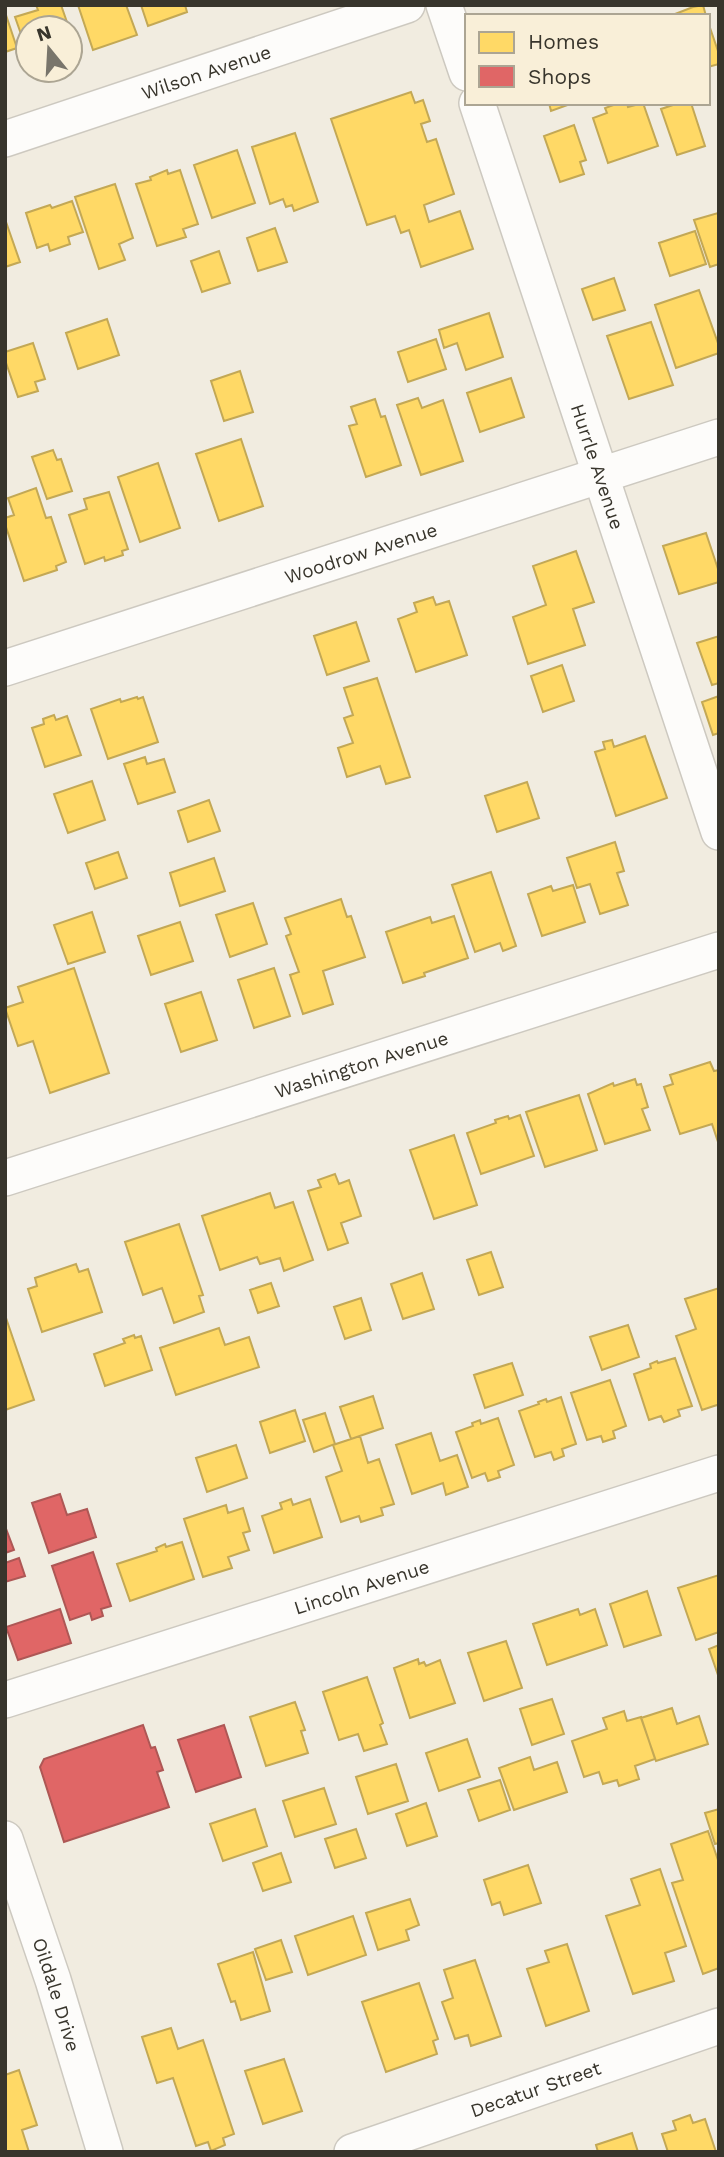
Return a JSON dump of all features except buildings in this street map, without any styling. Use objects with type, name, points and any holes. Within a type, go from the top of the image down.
[{"type":"street","name":"Wilson Avenue","points":[[5,139],[407,5]]},
{"type":"street","points":[[444,5],[465,67]]},
{"type":"street","name":"Hurrle Avenue","points":[[478,105],[719,832]]},
{"type":"street","name":"Woodrow Avenue","points":[[5,668],[719,437]]},
{"type":"street","name":"Washington Avenue","points":[[5,1178],[719,950]]},
{"type":"street","name":"Lincoln Avenue","points":[[5,1700],[719,1473]]},
{"type":"street","name":"Oildale Drive","points":[[5,1839],[105,2152]]},
{"type":"street","name":"Decatur Street","points":[[352,2152],[719,2026]]}]
